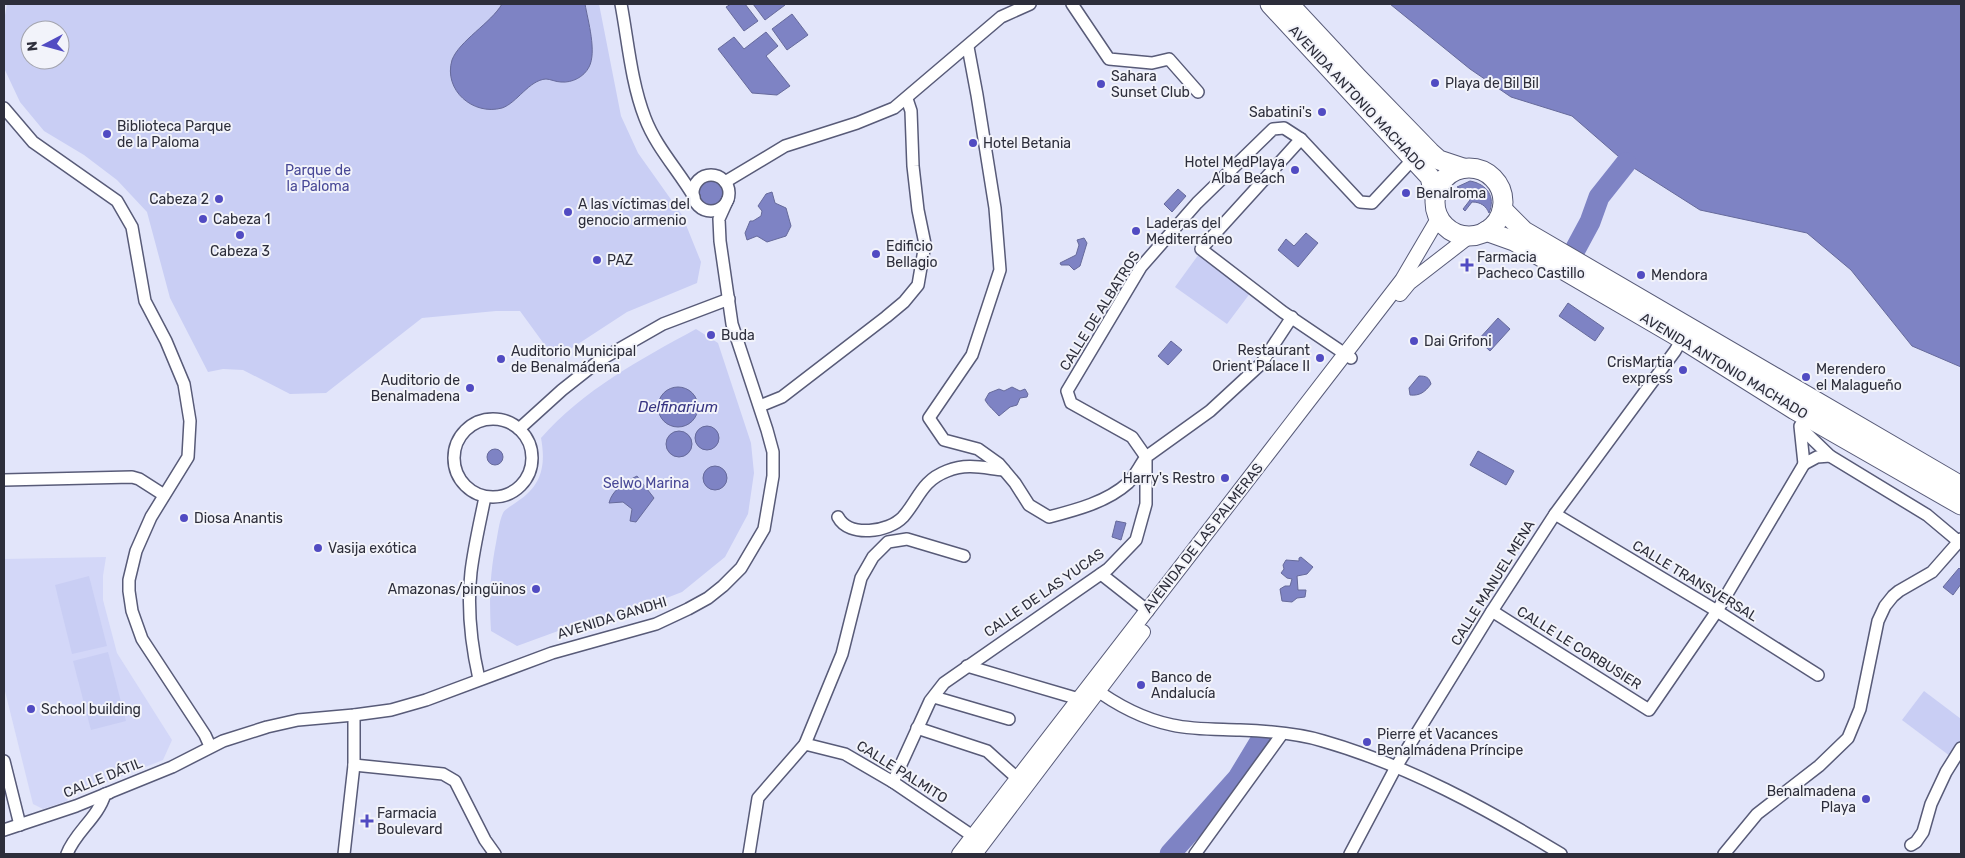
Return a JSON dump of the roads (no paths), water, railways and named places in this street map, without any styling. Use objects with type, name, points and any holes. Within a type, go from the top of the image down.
[{"type":"main road","name":"AVENIDA ANTONIO MACHADO","points":[[1270,4],[1430,177],[1435,198]]},
{"type":"main road","name":"AVENIDA ANTONIO MACHADO","points":[[1289,4],[1357,78],[1430,152],[1439,160],[1463,168]]},
{"type":"main road","points":[[1463,168],[1474,168],[1484,172],[1493,178],[1501,192],[1502,209],[1494,225],[1479,233],[1453,232],[1439,217],[1435,198],[1438,188],[1444,178],[1463,168]]},
{"type":"main road","name":"AVENIDA ANTONIO MACHADO","points":[[1502,209],[1524,231],[1957,484]]},
{"type":"main road","name":"AVENIDA ANTONIO MACHADO","points":[[1479,233],[1514,241],[1682,339],[1798,419],[1961,505]]},
{"type":"street","points":[[621,4],[636,84],[645,118],[661,148],[699,206],[704,209],[715,211],[721,208],[728,199],[728,187],[725,182],[714,176],[708,176],[698,181],[693,192],[694,197]]},
{"type":"street","points":[[725,182],[785,146],[858,123],[894,108],[907,99],[1001,17],[1030,4]]},
{"type":"street","points":[[1072,4],[1109,59],[1152,63],[1169,59],[1198,92]]},
{"type":"street","points":[[968,47],[978,95],[995,208],[1000,270],[972,355],[929,418],[944,440],[978,449],[999,464],[1015,482],[1028,505],[1049,517],[1079,509],[1115,493],[1130,481],[1146,457],[1210,411],[1262,364],[1288,314]]},
{"type":"street","points":[[760,406],[782,397],[871,329],[904,302],[918,285],[925,244],[918,210],[913,166],[911,111],[907,99]]},
{"type":"street","points":[[4,108],[33,142],[118,202],[132,227],[146,301],[166,341],[184,384],[190,421],[188,457],[151,517],[136,551],[130,580],[132,610],[142,639],[210,746]]},
{"type":"street","name":"CALLE DE ALBATROS","points":[[1146,457],[1132,437],[1071,403],[1067,391],[1141,267],[1197,203],[1273,129],[1284,128],[1302,139]]},
{"type":"street","points":[[1348,356],[1288,314],[1202,249],[1302,139],[1360,202],[1372,203],[1412,158]]},
{"type":"street","points":[[674,166],[698,181]]},
{"type":"street","name":"AVENIDA GANDHI","points":[[210,746],[268,727],[298,720],[354,716],[418,703],[584,642],[656,624],[708,598],[741,568],[764,529],[773,476],[772,452],[760,406],[732,324],[730,299],[720,241],[720,219],[728,199]]},
{"type":"street","name":"AVENIDA GANDHI","points":[[704,209],[720,241]]},
{"type":"street","name":"AVENIDA DE LAS PALMERAS","points":[[960,854],[977,845],[1094,688],[1348,356],[1402,280],[1439,217]]},
{"type":"street","name":"AVENIDA DE LAS PALMERAS","points":[[977,845],[1018,779],[1079,700],[1094,688],[1148,610],[1348,356],[1409,283],[1479,233]]},
{"type":"street","points":[[519,429],[562,390],[600,360],[663,324],[730,299]]},
{"type":"street","name":"CALLE MANUEL MENA","points":[[1350,854],[1396,767],[1492,611],[1555,514],[1682,339]]},
{"type":"street","points":[[495,419],[512,424],[519,429],[527,440],[532,454],[529,472],[518,488],[503,496],[485,496],[470,490],[459,477],[454,462],[456,443],[465,430],[479,421],[495,419]]},
{"type":"street","points":[[1724,854],[1757,814],[1820,766],[1848,738],[1860,709],[1878,621],[1885,606],[1893,596],[1932,572],[1959,540],[1928,515],[1830,456],[1798,419]]},
{"type":"street","points":[[1798,419],[1804,464]]},
{"type":"street","points":[[1716,611],[1804,464],[1817,457],[1830,456]]},
{"type":"street","name":"CALLE DE LAS YUCAS","points":[[893,782],[930,701],[944,683],[1108,569],[1136,540],[1146,504],[1146,457]]},
{"type":"street","points":[[838,518],[850,529],[868,531],[876,529],[902,518],[920,490],[946,471],[972,466],[1004,470]]},
{"type":"street","points":[[4,480],[132,477],[139,479],[164,494]]},
{"type":"street","points":[[479,679],[470,628],[470,597],[471,572],[485,496]]},
{"type":"street","name":"CALLE TRANSVERSAL","points":[[1555,514],[1818,675]]},
{"type":"street","points":[[749,854],[758,798],[805,744],[842,654],[861,578],[873,557],[888,542],[907,539],[964,556]]},
{"type":"street","points":[[1100,574],[1148,610]]},
{"type":"street","name":"CALLE LE CORBUSIER","points":[[1492,611],[1649,710],[1716,611]]},
{"type":"street","points":[[967,666],[1079,700]]},
{"type":"street","points":[[1094,688],[1132,712],[1173,725],[1282,734],[1323,741],[1396,767],[1468,801],[1561,854]]},
{"type":"street","points":[[934,697],[1009,719]]},
{"type":"street","points":[[344,854],[354,765],[354,716]]},
{"type":"street","points":[[918,728],[987,751],[1018,779]]},
{"type":"street","points":[[1195,854],[1282,734]]},
{"type":"street","name":"CALLE PALMITO","points":[[805,744],[845,754],[893,782],[977,845]]},
{"type":"street","name":"CALLE DÁTIL","points":[[4,830],[76,806],[172,767],[210,746]]},
{"type":"street","points":[[1911,845],[1916,842],[1923,832],[1931,804],[1946,772],[1961,748]]},
{"type":"street","points":[[4,761],[20,825]]},
{"type":"street","points":[[354,765],[443,774],[455,781],[485,840],[495,854]]},
{"type":"street","points":[[67,854],[78,835],[102,806],[105,794],[127,785]]},
{"type":"water","points":[[502,4],[585,4],[592,45],[591,61],[587,71],[577,79],[565,82],[540,80],[529,87],[513,102],[502,108],[481,108],[463,98],[456,90],[452,81],[450,71],[452,60],[461,46],[491,18]]},
{"type":"water","points":[[731,4],[745,4],[758,21],[744,31],[726,7]]},
{"type":"water","points":[[753,4],[784,4],[785,5],[765,20]]},
{"type":"water","points":[[1390,4],[1961,4],[1961,367],[1912,346],[1851,270],[1807,233],[1700,210],[1626,163],[1572,116],[1511,97],[1470,69]]},
{"type":"water","points":[[792,14],[808,35],[787,50],[772,29]]},
{"type":"water","points":[[766,32],[778,46],[766,56],[790,86],[777,95],[752,93],[718,49],[734,37],[744,49]]},
{"type":"water","points":[[711,178],[721,182],[725,192],[721,202],[711,206],[701,202],[697,192],[701,182]]},
{"type":"water","points":[[1470,181],[1485,188],[1491,197],[1489,213],[1483,205],[1475,202],[1472,202],[1465,211],[1463,209],[1470,200],[1469,195],[1466,191],[1457,187]]},
{"type":"water","points":[[1178,189],[1186,196],[1172,212],[1164,204]]},
{"type":"water","points":[[772,192],[775,203],[786,208],[791,226],[786,236],[767,242],[757,236],[747,240],[745,233],[750,221],[761,216],[762,211],[758,206],[766,194]]},
{"type":"water","points":[[1306,233],[1318,243],[1298,267],[1278,250],[1286,239],[1294,246]]},
{"type":"water","points":[[1084,238],[1087,243],[1080,266],[1074,270],[1069,265],[1061,265],[1060,263],[1076,255],[1079,245],[1077,240]]},
{"type":"water","points":[[1568,303],[1604,328],[1595,341],[1559,316]]},
{"type":"water","points":[[1498,318],[1510,329],[1490,351],[1478,340]]},
{"type":"water","points":[[1171,341],[1182,350],[1168,365],[1158,356]]},
{"type":"water","points":[[1419,376],[1427,377],[1431,384],[1422,393],[1410,395],[1409,388]]},
{"type":"water","name":"Delfinarium","points":[[682,387],[689,390],[695,396],[698,407],[697,415],[689,424],[682,427],[674,427],[667,424],[659,415],[658,403],[661,396],[670,388]]},
{"type":"water","points":[[1012,387],[1020,391],[1025,389],[1028,394],[1027,397],[1020,398],[1017,405],[1010,407],[999,416],[985,400],[989,393],[999,389],[1004,391]]},
{"type":"water","name":"Delfinarium","points":[[707,426],[716,429],[719,438],[716,447],[707,450],[698,447],[695,438],[698,429]]},
{"type":"water","name":"Delfinarium","points":[[679,431],[688,435],[692,444],[688,453],[679,457],[670,453],[666,444],[670,435]]},
{"type":"water","points":[[492,449],[498,449],[503,454],[501,463],[492,465],[487,460],[487,454]]},
{"type":"water","points":[[1478,451],[1514,471],[1506,485],[1470,465]]},
{"type":"water","points":[[715,466],[720,467],[726,473],[726,483],[720,489],[715,490],[710,489],[704,483],[703,478],[704,473],[710,467]]},
{"type":"water","points":[[637,476],[654,498],[636,522],[630,521],[632,509],[623,502],[609,503],[616,490]]},
{"type":"water","points":[[1116,521],[1126,523],[1121,540],[1112,537]]},
{"type":"water","points":[[1301,557],[1313,567],[1307,574],[1297,576],[1298,590],[1306,590],[1305,597],[1297,598],[1292,602],[1282,601],[1280,589],[1290,586],[1292,579],[1287,578],[1281,573],[1284,569],[1283,565],[1286,560],[1299,561]]},
{"type":"water","points":[[1959,568],[1961,570],[1961,584],[1953,595],[1943,587]]},
{"type":"waterway","points":[[1576,248],[1590,222],[1599,197],[1626,163]]},
{"type":"waterway","points":[[1170,854],[1238,778],[1261,740]]},
{"type":"place","name":"Playa de Bil Bil","points":[[1435,83]]},
{"type":"place","name":"Sahara Sunset Club","points":[[1101,84]]},
{"type":"place","name":"Sabatini's","points":[[1322,112]]},
{"type":"place","name":"Biblioteca Parque de la Paloma","points":[[107,134]]},
{"type":"place","name":"Hotel Betania","points":[[973,143]]},
{"type":"place","name":"Hotel MedPlaya Alba Beach","points":[[1295,170]]},
{"type":"place","name":"Benalroma","points":[[1406,193]]},
{"type":"place","name":"Cabeza 2","points":[[219,199]]},
{"type":"place","name":"A las víctimas del genocio armenio","points":[[568,212]]},
{"type":"place","name":"Cabeza 1","points":[[203,219]]},
{"type":"place","name":"Laderas del Mediterráneo","points":[[1136,231]]},
{"type":"place","name":"Cabeza 3","points":[[240,235]]},
{"type":"place","name":"Edificio Bellagio","points":[[876,254]]},
{"type":"place","name":"PAZ","points":[[597,260]]},
{"type":"place","name":"Farmacia Pacheco Castillo","points":[[1467,265]]},
{"type":"place","name":"Mendora","points":[[1641,275]]},
{"type":"place","name":"Buda","points":[[711,335]]},
{"type":"place","name":"Dai Grifoni","points":[[1414,341]]},
{"type":"place","name":"Restaurant Orient Palace II","points":[[1320,358]]},
{"type":"place","name":"Auditorio Municipal de Benalmádena","points":[[501,359]]},
{"type":"place","name":"CrisMartia express","points":[[1683,370]]},
{"type":"place","name":"Merendero el Malagueño","points":[[1806,377]]},
{"type":"place","name":"Auditorio de Benalmadena","points":[[470,388]]},
{"type":"place","name":"Harry's Restro","points":[[1225,478]]},
{"type":"place","name":"Diosa Anantis","points":[[184,518]]},
{"type":"place","name":"Vasija exótica","points":[[318,548]]},
{"type":"place","name":"Amazonas/pingüinos","points":[[536,589]]},
{"type":"place","name":"Banco de Andalucía","points":[[1141,685]]},
{"type":"place","name":"School building","points":[[31,709]]},
{"type":"place","name":"Pierre et Vacances Benalmádena Príncipe","points":[[1367,742]]},
{"type":"place","name":"Benalmadena Playa","points":[[1866,799]]},
{"type":"place","name":"Farmacia Boulevard","points":[[367,821]]},
{"type":"park label","name":"Parque de la Paloma","points":[[318,178]]},
{"type":"park label","name":"Selwo Marina","points":[[646,483]]}]
